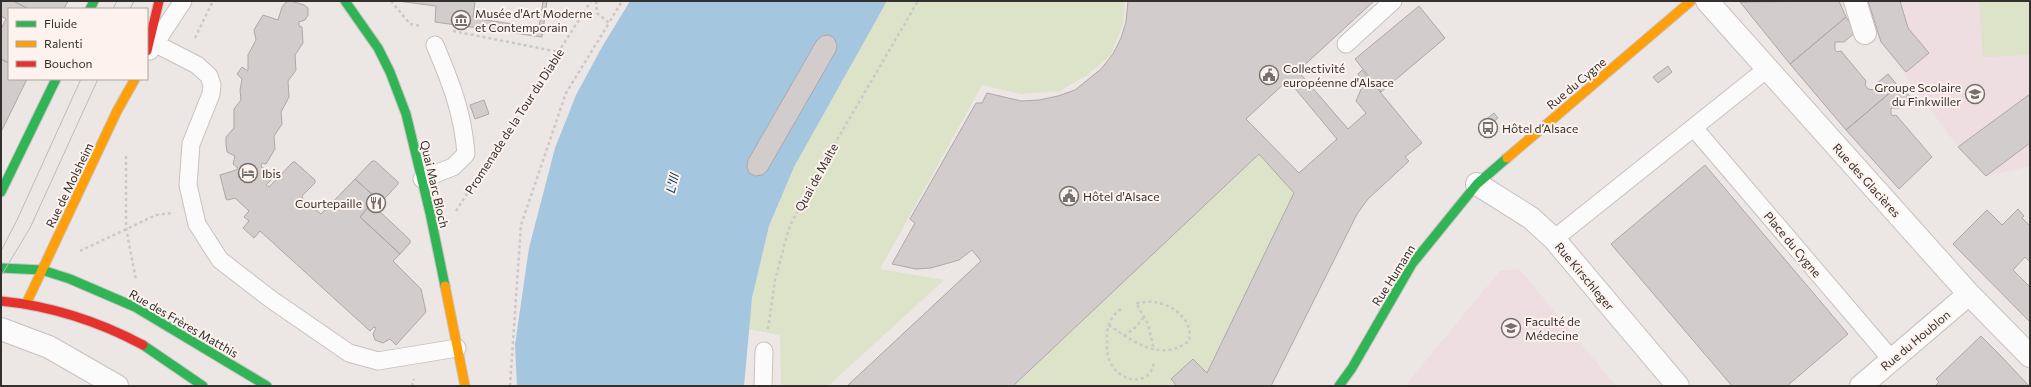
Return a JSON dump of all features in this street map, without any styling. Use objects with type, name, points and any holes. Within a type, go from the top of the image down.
[{"type":"street","points":[[149,51],[160,1]]},
{"type":"street","name":"Quai Marc Bloch","points":[[345,1],[364,25],[390,72],[406,114],[422,179],[465,386]]},
{"type":"street","name":"Rue du Cygne","points":[[1477,184],[1691,1]]},
{"type":"street","name":"Rue des Glacières","points":[[1707,1],[1969,294],[2030,356]]},
{"type":"street","points":[[1855,1],[1865,33]]},
{"type":"street","points":[[1,192],[56,80]]},
{"type":"street","name":"Rue de Molsheim","points":[[27,302],[117,111],[134,80]]},
{"type":"street","name":"Rue Kirschleger","points":[[1477,184],[1532,218],[1554,239],[1678,386]]},
{"type":"street","name":"Rue Humann","points":[[1338,386],[1352,368],[1412,264],[1477,184]]},
{"type":"street","name":"Rue des Frères Matthis","points":[[1,268],[42,270],[135,307],[267,386]]},
{"type":"street","name":"Rue du Houblon","points":[[1861,386],[1969,294]]},
{"type":"street","points":[[1,301],[27,302],[112,330],[160,355],[203,386]]},
{"type":"street","points":[[1,329],[49,347],[116,386]]},
{"type":"lane","points":[[149,51],[171,21],[183,1]]},
{"type":"lane","points":[[1346,44],[1393,1]]},
{"type":"lane","points":[[149,51],[158,45],[197,64],[209,76],[212,85],[211,94],[191,144],[188,185],[197,224],[220,260],[272,300],[349,353],[378,361],[457,348]]},
{"type":"lane","points":[[422,179],[453,167],[466,154],[464,128],[459,107],[436,45]]},
{"type":"lane","points":[[1554,239],[1768,68]]},
{"type":"lane","name":"Place du Cygne","points":[[1694,128],[1892,360]]},
{"type":"lane","points":[[763,386],[764,352]]},
{"type":"path","points":[[184,58],[213,1]]},
{"type":"path","points":[[391,1],[410,24],[424,26]]},
{"type":"path","name":"Promenade de la Tour du Diable","points":[[490,159],[591,1]]},
{"type":"path","points":[[596,1],[597,12],[609,23]]},
{"type":"path","points":[[510,386],[521,225],[566,93],[622,1]]},
{"type":"path","name":"Quai de Malte","points":[[764,352],[776,280],[789,228],[812,181],[918,1]]},
{"type":"path","points":[[459,32],[559,52]]},
{"type":"path","name":"Promenade de la Tour du Diable","points":[[455,213],[481,173]]},
{"type":"path","points":[[78,252],[156,215],[194,210]]},
{"type":"path","points":[[1109,324],[1123,336],[1136,344],[1154,350],[1174,350],[1189,341],[1190,334],[1189,328],[1180,314],[1172,308],[1160,303],[1136,303],[1144,316],[1152,336],[1154,350]]},
{"type":"path","points":[[1122,309],[1115,314],[1109,324],[1106,337],[1107,353],[1110,363],[1117,372],[1128,381],[1137,383],[1143,381],[1152,372],[1154,361]]},
{"type":"path","points":[[1123,336],[1136,327],[1144,316]]},
{"type":"shaded area","name":"Groupe Scolaire du Finkwiller","points":[[1868,1],[2030,1],[2030,166],[1986,176],[1958,147],[1881,42]]},
{"type":"shaded area","name":"Faculté de Médecine","points":[[1519,269],[1616,386],[1405,386],[1500,271]]},
{"type":"green space","points":[[887,1],[1125,1],[1123,24],[1111,55],[1087,75],[1060,91],[1021,94],[982,85],[880,269],[944,280],[828,386],[781,386],[780,335],[749,329],[752,298],[769,226],[794,167]]},
{"type":"green space","points":[[1979,1],[2030,1],[2030,55],[1983,57]]},
{"type":"green space","points":[[1259,154],[1294,193],[1207,373],[1193,359],[1171,379],[1177,386],[1013,386]]},
{"type":"water","name":"L'Ill","points":[[630,1],[887,1],[794,167],[769,226],[752,298],[744,386],[517,386],[515,345],[529,248],[555,148],[576,95],[602,47]]},
{"type":"building","points":[[1,1],[13,1],[27,8],[8,8],[8,62],[1,59],[1,29],[6,19],[1,16]]},
{"type":"building","points":[[18,1],[68,1],[64,8],[27,8],[17,3]]},
{"type":"building","name":"Ibis","points":[[291,1],[304,5],[308,8],[308,15],[305,20],[299,22],[299,26],[302,27],[303,43],[295,55],[296,70],[288,81],[289,97],[281,112],[282,124],[274,136],[275,149],[266,164],[262,163],[261,167],[271,172],[271,180],[266,185],[269,187],[293,162],[295,162],[315,180],[315,183],[302,196],[303,199],[321,214],[355,179],[376,198],[360,217],[400,254],[393,261],[421,289],[426,312],[396,345],[390,339],[383,343],[375,340],[373,334],[376,328],[374,327],[370,331],[260,231],[254,238],[243,228],[249,221],[244,217],[249,211],[235,198],[228,200],[226,199],[220,175],[238,168],[233,164],[235,156],[227,152],[226,144],[226,137],[234,128],[234,109],[241,100],[240,90],[242,79],[237,74],[242,67],[248,71],[248,55],[256,40],[254,30],[263,15],[278,20],[282,7],[286,2]]},
{"type":"building","name":"Musée d'Art Moderne et Contemporain","points":[[397,1],[475,1],[473,18],[539,28],[543,1],[547,1],[542,37],[435,22],[436,6]]},
{"type":"building","name":"Hôtel d'Alsace","points":[[1128,1],[1374,1],[1298,71],[1348,129],[1366,113],[1356,101],[1362,87],[1358,82],[1361,79],[1358,74],[1362,70],[1422,143],[1405,157],[1409,161],[1368,199],[1357,214],[1271,386],[1177,386],[1171,379],[1193,359],[1207,373],[1294,193],[1259,154],[1013,386],[847,386],[981,261],[972,250],[959,260],[931,268],[916,269],[892,264],[915,223],[910,219],[976,103],[982,103],[987,93],[1021,101],[1039,100],[1058,96],[1075,90],[1101,69],[1113,54],[1121,38],[1126,22]],"holes":[[[1288,80],[1337,139],[1299,173],[1246,119]]]},
{"type":"building","points":[[1839,1],[1846,17],[1790,64],[1740,2]]},
{"type":"building","points":[[1868,1],[1900,1],[1908,28],[1929,53],[1906,72],[1881,42]]},
{"type":"building","points":[[1419,6],[1445,38],[1381,92],[1355,59]]},
{"type":"building","points":[[1846,17],[1856,32],[1844,42],[1835,42],[1835,50],[1837,52],[1841,51],[1866,81],[1865,85],[1868,89],[1875,90],[1876,84],[1888,74],[1898,86],[1846,130],[1790,64]]},
{"type":"building","points":[[829,35],[834,38],[837,45],[836,51],[767,171],[762,175],[755,176],[749,173],[747,166],[748,160],[817,40],[822,36]]},
{"type":"building","points":[[1,59],[8,62],[8,80],[27,80],[1,132]]},
{"type":"building","points":[[1668,66],[1672,72],[1658,83],[1653,77]]},
{"type":"building","points":[[1900,84],[1911,98],[1899,108],[1891,108],[1891,114],[1893,116],[1896,115],[1932,157],[1899,189],[1846,130]]},
{"type":"building","points":[[2030,94],[2030,143],[1986,176],[1958,147]]},
{"type":"building","points":[[484,100],[489,114],[475,119],[470,105]]},
{"type":"building","points":[[1494,113],[1498,118],[1484,129],[1480,124]]},
{"type":"building","name":"Courtepaille","points":[[372,161],[375,161],[398,182],[398,184],[376,208],[410,240],[410,243],[400,254],[360,217],[376,198],[355,179]]},
{"type":"building","points":[[1705,165],[1848,334],[1787,386],[1732,386],[1611,244]]},
{"type":"building","points":[[2018,209],[2024,216],[2022,218],[2030,226],[2030,262],[2025,257],[2013,270],[2030,287],[2030,322],[1953,244],[1987,210],[2002,225]]},
{"type":"building","points":[[1981,336],[2029,386],[1935,386],[1939,382],[1936,379]]},
{"type":"tram line","points":[[114,8],[117,1]]},
{"type":"tram line","points":[[130,8],[134,1]]},
{"type":"tram line","points":[[1,251],[17,220],[81,80]]},
{"type":"tram line","points":[[1,276],[30,228],[98,80]]},
{"type":"traffic: fast","points":[[90,8],[94,1]]},
{"type":"traffic: fast","points":[[345,1],[378,48],[390,72],[406,114],[430,213],[445,286]]},
{"type":"traffic: fast","points":[[1,192],[56,80]]},
{"type":"traffic: fast","points":[[1339,386],[1352,368],[1412,264],[1477,184],[1507,158]]},
{"type":"traffic: fast","points":[[1,268],[42,270],[70,279],[135,307],[267,386]]},
{"type":"traffic: fast","points":[[143,345],[203,386]]},
{"type":"traffic: slow","points":[[1507,158],[1691,1]]},
{"type":"traffic: slow","points":[[27,302],[117,111],[134,80]]},
{"type":"traffic: slow","points":[[445,286],[465,386]]},
{"type":"traffic: jam","points":[[148,47],[159,1]]},
{"type":"traffic: jam","points":[[1,301],[20,303],[74,316],[126,336],[143,345]]},
{"type":"place","name":"Musée d'Art Moderne et Contemporain","points":[[461,20]]},
{"type":"place","name":"Collectivité européenne d'Alsace","points":[[1269,75]]},
{"type":"place","name":"Groupe Scolaire du Finkwiller","points":[[1975,94]]},
{"type":"place","name":"Hôtel d’Alsace","points":[[1488,128]]},
{"type":"place","name":"Ibis","points":[[248,173]]},
{"type":"place","name":"Hôtel d'Alsace","points":[[1069,196]]},
{"type":"place","name":"Courtepaille","points":[[376,203]]},
{"type":"place","name":"Faculté de Médecine","points":[[1511,328]]}]
